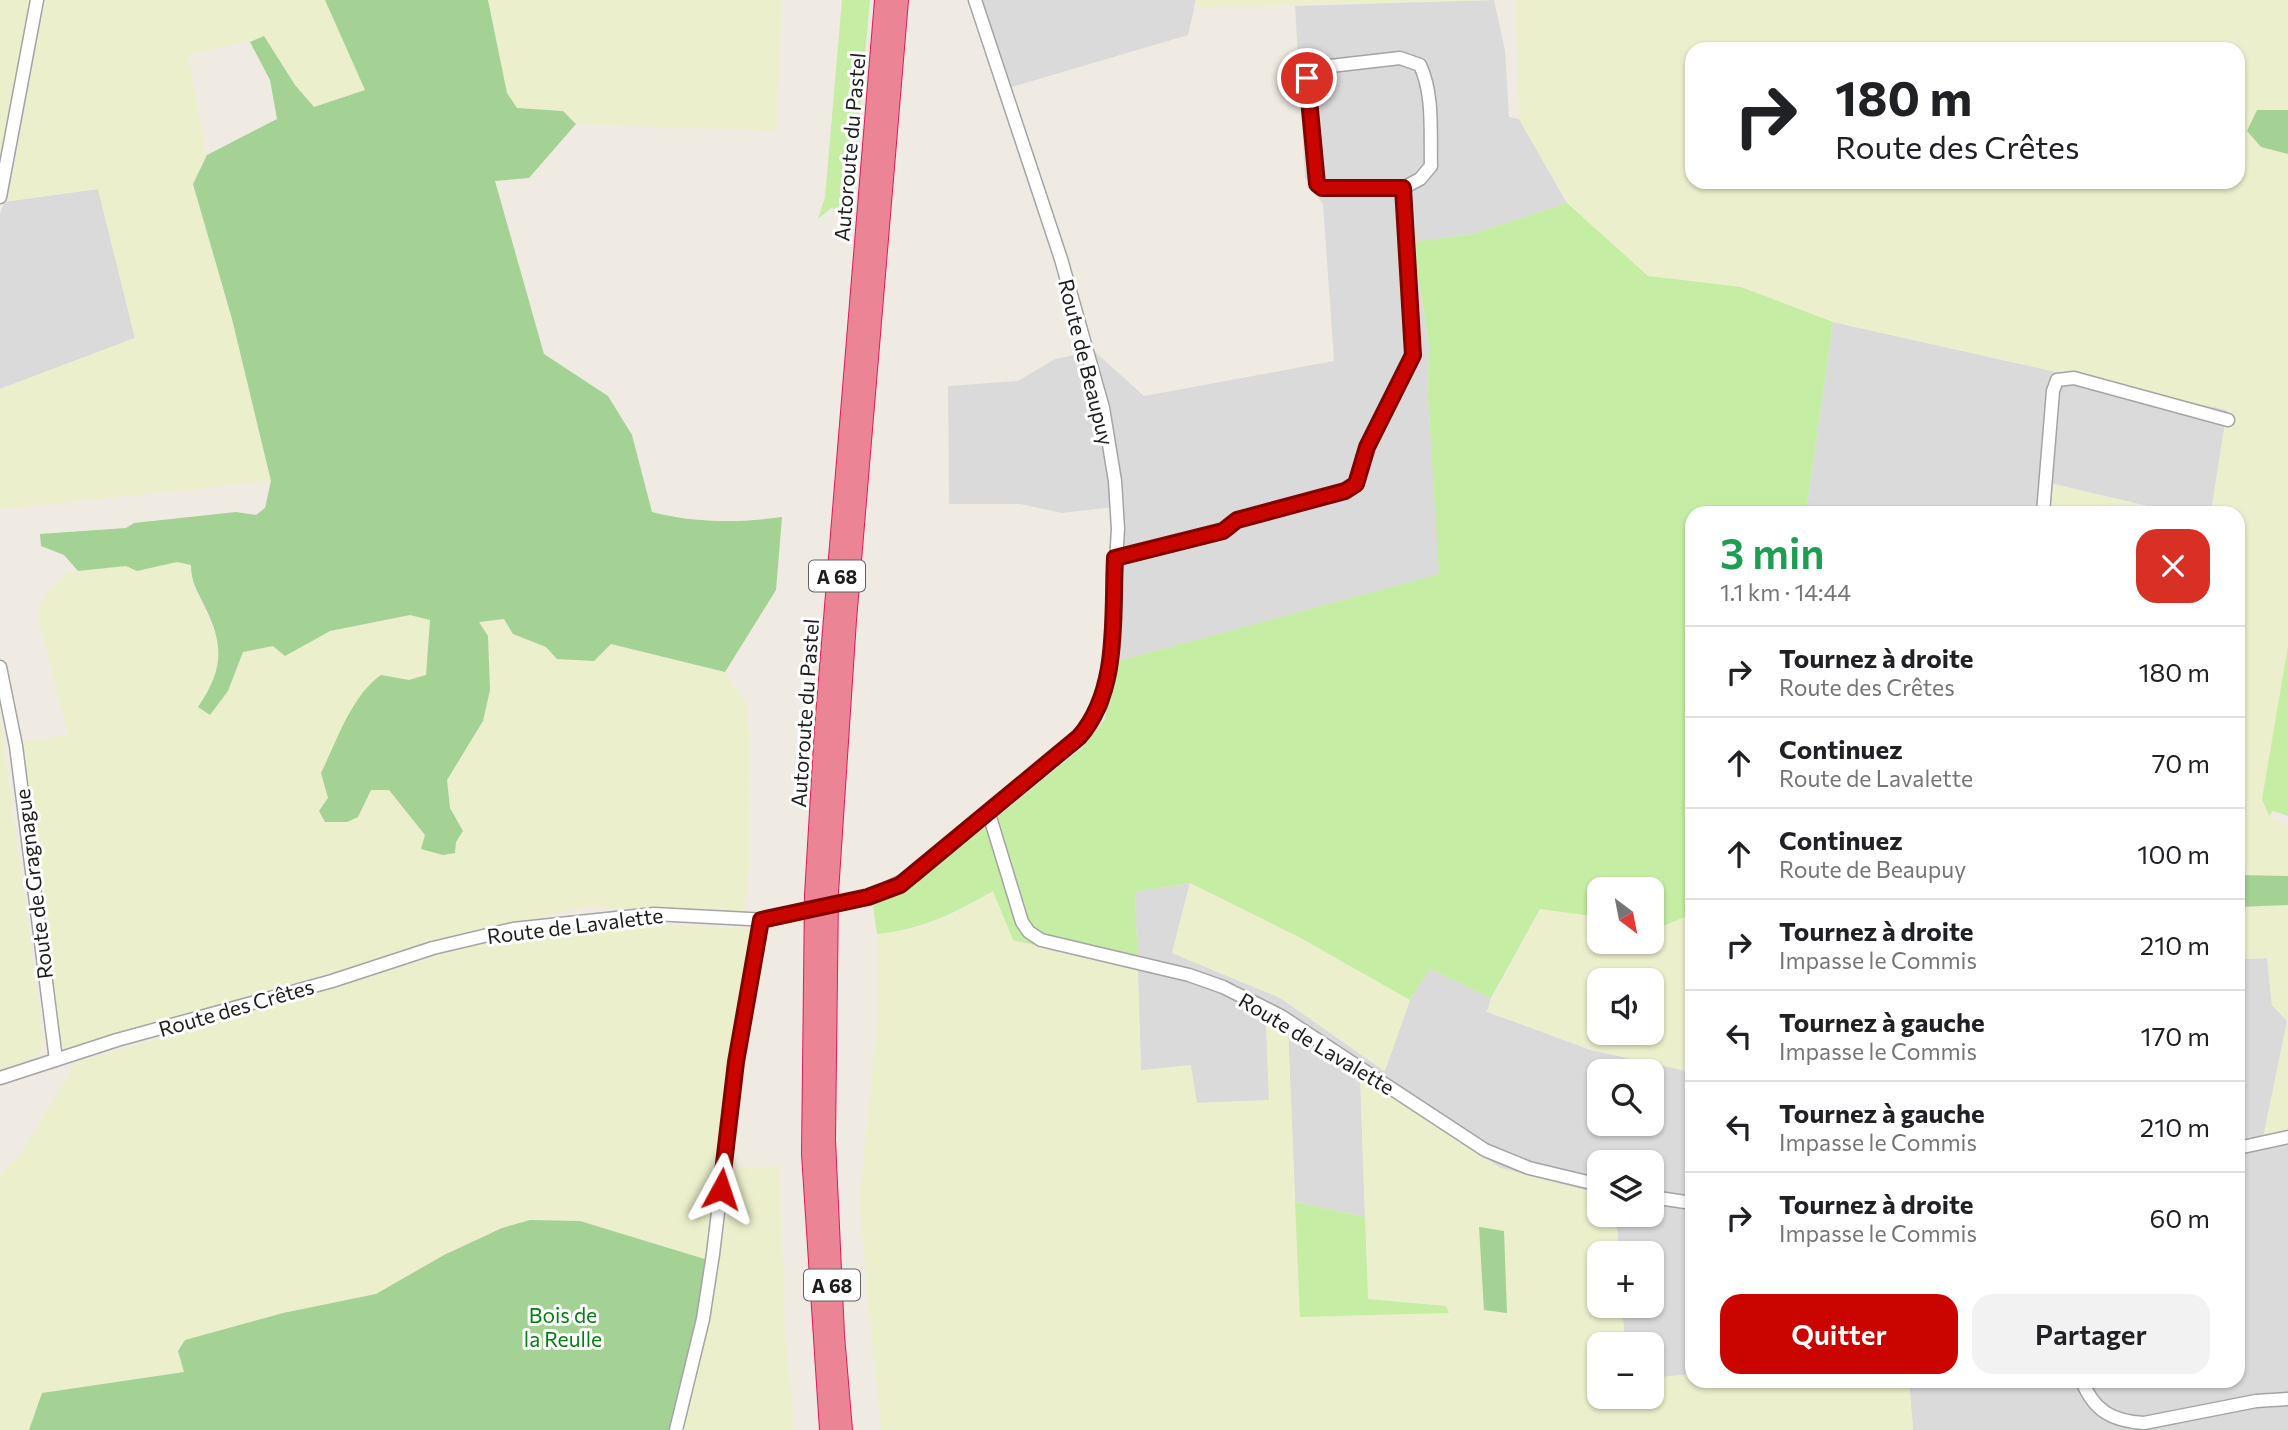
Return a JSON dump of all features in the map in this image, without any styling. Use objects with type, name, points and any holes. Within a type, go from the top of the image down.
[{"type":"highway","name":"Autoroute du Pastel","points":[[829,1430],[811,1154],[814,895],[824,728],[884,0]]},
{"type":"highway","name":"Autoroute du Pastel","points":[[843,1430],[835,1335],[826,1140],[829,893],[847,620],[899,0]]},
{"type":"street","points":[[0,197],[37,0]]},
{"type":"street","name":"Route de Beaupuy","points":[[975,0],[1060,259],[1103,408],[1115,481],[1118,529],[1110,658],[1101,705],[1079,737],[989,814]]},
{"type":"street","points":[[1400,58],[1420,65],[1429,104],[1431,166],[1420,179],[1403,188],[1322,188],[1317,184],[1307,91],[1307,78],[1313,68],[1400,58]]},
{"type":"street","points":[[1115,558],[1223,531],[1237,520],[1345,491],[1356,484],[1367,447],[1413,355],[1403,188]]},
{"type":"street","points":[[2044,506],[2053,391],[2057,380],[2074,378],[2228,420]]},
{"type":"street","name":"Route de Gragnague","points":[[0,667],[16,746],[57,1060]]},
{"type":"street","points":[[677,1430],[703,1319],[736,1062],[765,920],[868,897],[907,880],[989,814]]},
{"type":"street","name":"Route de Lavalette","points":[[989,814],[1022,922],[1029,932],[1041,940],[1189,975],[1223,987],[1300,1028],[1485,1150],[1529,1168],[1587,1182]]},
{"type":"street","points":[[977,824],[1000,846]]},
{"type":"street","name":"Route de Lavalette","points":[[473,937],[568,922],[644,914],[765,920]]},
{"type":"street","name":"Route des Crêtes","points":[[0,1078],[473,937]]},
{"type":"street","points":[[2245,1146],[2288,1137]]},
{"type":"street","points":[[1664,1199],[1685,1202]]},
{"type":"street","points":[[2086,1388],[2094,1405],[2115,1420],[2144,1423],[2256,1401],[2288,1399]]},
{"type":"shaded area","points":[[981,0],[1196,0],[1188,35],[1012,87]]},
{"type":"shaded area","points":[[1494,0],[1505,50],[1509,117],[1519,119],[1567,203],[1472,234],[1413,242],[1429,346],[1428,395],[1440,574],[1115,662],[1122,506],[1062,513],[1020,504],[949,504],[948,386],[1018,381],[1055,359],[1094,351],[1144,396],[1334,361],[1323,204],[1305,177],[1295,6]]},
{"type":"shaded area","points":[[98,189],[135,338],[0,389],[0,215],[4,202]]},
{"type":"shaded area","points":[[1833,322],[2227,410],[2212,506],[2147,506],[2054,484],[2051,506],[1807,506]]},
{"type":"shaded area","points":[[1190,883],[1172,953],[1281,998],[1384,1071],[1410,1000],[1430,969],[1491,998],[1487,1012],[1591,1050],[1632,1059],[1587,1059],[1587,1136],[1664,1136],[1664,1066],[1685,1070],[1685,1375],[1664,1377],[1664,1332],[1624,1332],[1623,1318],[1664,1318],[1664,1241],[1618,1241],[1617,1227],[1664,1227],[1664,1150],[1587,1150],[1587,1191],[1500,1168],[1360,1073],[1365,1217],[1295,1202],[1288,1029],[1266,1018],[1269,1100],[1197,1103],[1141,1070],[1135,892]]},
{"type":"shaded area","points":[[2267,958],[2272,1005],[2287,1021],[2277,1075],[2288,1133],[2288,1430],[1913,1430],[1910,1388],[2245,1388],[2245,959]]},
{"type":"green space","points":[[0,0],[28,0],[20,63],[0,159]]},
{"type":"green space","points":[[45,0],[325,0],[366,90],[314,107],[295,85],[264,37],[188,55],[206,155],[193,185],[232,319],[271,481],[0,509],[0,389],[135,338],[98,189],[8,201]]},
{"type":"green space","points":[[325,0],[488,0],[507,93],[517,108],[563,111],[576,124],[529,178],[495,181],[544,354],[608,396],[632,435],[652,512],[717,521],[782,517],[776,590],[725,672],[611,644],[594,661],[557,659],[546,647],[513,634],[504,619],[479,622],[488,636],[490,690],[483,721],[447,780],[450,808],[463,831],[456,842],[455,853],[443,855],[421,849],[425,835],[389,790],[371,790],[358,817],[347,822],[325,822],[319,811],[328,798],[321,773],[361,695],[381,675],[409,680],[426,675],[430,620],[410,615],[330,631],[285,656],[273,646],[243,652],[228,691],[210,715],[198,707],[216,669],[218,646],[211,620],[193,581],[191,565],[177,562],[137,571],[126,566],[78,571],[64,555],[41,546],[40,534],[126,528],[134,523],[236,512],[256,515],[265,508],[271,481],[232,319],[193,184],[207,155],[277,119],[270,80],[250,42],[264,36],[295,85],[314,107],[365,90]]},
{"type":"green space","points":[[488,0],[782,0],[776,131],[576,124],[563,111],[517,108],[507,93]]},
{"type":"green space","points":[[842,0],[870,0],[852,202],[849,212],[831,208],[818,219],[825,197]]},
{"type":"green space","points":[[1196,0],[1491,0],[1194,7]]},
{"type":"green space","points":[[1515,0],[2288,0],[2288,110],[2257,110],[2261,147],[2288,154],[2288,646],[2262,799],[2269,816],[2288,827],[2288,876],[2245,875],[2245,506],[2212,506],[2227,410],[1833,322],[1741,287],[1648,276],[1567,203],[1519,119]]},
{"type":"green space","points":[[2257,110],[2288,110],[2288,154],[2261,147],[2247,131]]},
{"type":"green space","points":[[1567,203],[1648,276],[1741,287],[1833,322],[1807,506],[1685,506],[1685,917],[1664,926],[1664,877],[1587,877],[1587,915],[1540,909],[1491,998],[1430,969],[1410,1000],[1299,937],[1190,883],[1135,892],[1138,970],[1013,940],[993,891],[937,919],[894,932],[877,934],[873,905],[905,892],[1083,747],[1105,719],[1115,662],[1439,574],[1428,395],[1429,346],[1413,242],[1472,234]]},
{"type":"green space","points":[[2053,484],[2147,506],[2051,506]]},
{"type":"green space","points":[[177,562],[191,565],[191,580],[218,638],[220,662],[212,687],[199,707],[228,691],[243,652],[273,646],[285,656],[330,631],[410,615],[430,620],[426,675],[409,680],[381,675],[370,683],[352,710],[321,773],[358,817],[371,790],[389,790],[425,836],[455,852],[456,842],[463,831],[450,808],[446,779],[482,721],[490,690],[488,636],[478,622],[504,619],[513,634],[594,661],[611,644],[725,672],[746,704],[750,744],[749,865],[744,915],[589,906],[481,930],[69,1048],[64,1047],[58,1031],[21,742],[68,735],[37,612],[49,590],[66,572],[126,566],[137,571]]},
{"type":"green space","points":[[2288,646],[2288,816],[2273,811],[2269,816],[2262,799]]},
{"type":"green space","points":[[0,718],[43,1038],[41,1049],[33,1059],[0,1069]]},
{"type":"green space","points":[[2245,875],[2288,876],[2288,905],[2245,907]]},
{"type":"green space","points":[[1190,883],[1299,937],[1410,1000],[1385,1071],[1280,998],[1172,953]]},
{"type":"green space","points":[[993,891],[1060,953],[1138,970],[1141,1070],[1191,1065],[1197,1103],[1269,1100],[1266,1017],[1288,1029],[1300,1317],[1446,1306],[1368,1299],[1360,1073],[1500,1168],[1587,1191],[1587,1227],[1617,1227],[1618,1241],[1587,1241],[1587,1318],[1623,1318],[1624,1332],[1587,1332],[1587,1409],[1664,1409],[1664,1377],[1685,1375],[1685,1388],[1910,1388],[1913,1430],[881,1430],[859,1201],[878,1012],[877,934],[911,930],[952,915]]},
{"type":"green space","points":[[2288,905],[2288,1133],[2263,1137],[2287,1021],[2272,1005],[2267,958],[2245,959],[2245,907]]},
{"type":"green space","points":[[1540,909],[1587,915],[1587,954],[1664,954],[1664,926],[1685,917],[1685,1070],[1664,1066],[1664,1059],[1632,1059],[1591,1050],[1487,1011]]},
{"type":"green space","points":[[674,925],[751,929],[754,936],[721,1169],[779,1166],[785,1329],[794,1430],[682,1430],[708,1260],[672,1250],[444,1255],[377,1294],[283,1313],[178,1351],[185,1372],[42,1393],[29,1430],[0,1430],[0,1175],[20,1155],[75,1063],[478,944],[555,934]]},
{"type":"green space","points":[[1295,1202],[1365,1217],[1368,1299],[1446,1306],[1449,1313],[1300,1317]]},
{"type":"green space","name":"Bois de la Reulle","points":[[530,1220],[580,1221],[708,1260],[707,1280],[672,1430],[29,1430],[42,1393],[184,1372],[178,1351],[185,1340],[283,1313],[376,1294],[444,1255],[502,1228]]},
{"type":"green space","points":[[1479,1227],[1504,1231],[1507,1313],[1484,1310]]},
{"type":"route","points":[[721,1189],[736,1062],[761,920],[780,919],[868,897],[900,885],[1030,781],[1079,737],[1101,705],[1106,683],[1110,658],[1115,558],[1223,531],[1237,520],[1345,491],[1356,484],[1367,447],[1413,355],[1403,188],[1322,188],[1317,184],[1314,179],[1307,78]]}]
